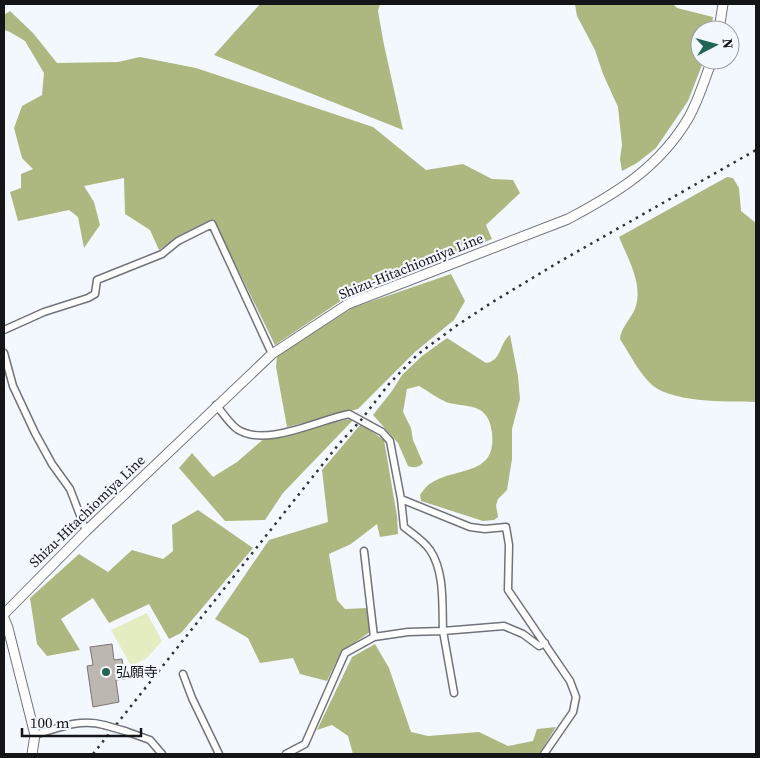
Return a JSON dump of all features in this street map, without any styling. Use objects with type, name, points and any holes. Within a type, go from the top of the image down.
[{"type":"main road","points":[[721,20],[723,4]]},
{"type":"main road","name":"Shizu-Hitachiomiya Line","points":[[4,614],[86,531],[216,405],[272,354],[348,304],[568,219],[603,201],[632,181],[659,158],[689,116],[708,70]]},
{"type":"main road","points":[[4,618],[35,735],[32,754]]},
{"type":"street","points":[[4,330],[44,312],[88,298],[95,294],[97,280],[162,254],[178,241],[212,224],[272,354]]},
{"type":"street","points":[[4,353],[13,386],[52,464],[70,489],[86,531]]},
{"type":"street","points":[[216,405],[236,428],[246,434],[266,436],[282,433],[349,414],[374,426],[390,441],[401,498],[404,526],[430,550],[437,563],[440,579],[443,631],[454,693]]},
{"type":"street","points":[[401,498],[470,526],[485,530],[506,527],[508,590],[570,681],[576,697],[573,712],[544,754]]},
{"type":"street","points":[[364,550],[374,637]]},
{"type":"street","points":[[286,754],[305,744],[345,654],[374,637],[408,632],[504,626],[523,634],[538,646],[545,643]]},
{"type":"street","points":[[183,674],[192,698],[219,754]]},
{"type":"street","points":[[35,735],[78,722],[92,721],[150,740],[162,754]]},
{"type":"green space","points":[[260,4],[380,4],[378,11],[384,45],[403,130],[214,55]]},
{"type":"green space","points":[[575,4],[673,4],[677,8],[713,17],[713,20],[690,20],[690,70],[700,70],[688,101],[656,148],[637,163],[622,171],[620,159],[622,145],[618,107],[603,74],[595,50],[577,16]]},
{"type":"green space","points":[[10,11],[33,33],[57,63],[118,62],[140,57],[196,68],[373,127],[426,170],[463,164],[492,179],[513,180],[520,193],[486,225],[492,239],[421,269],[368,287],[342,300],[275,345],[214,221],[177,237],[159,250],[150,230],[125,214],[124,178],[84,186],[94,202],[100,225],[84,248],[78,217],[69,210],[18,221],[10,192],[21,188],[21,174],[33,169],[22,158],[14,128],[22,106],[42,95],[44,73],[25,41],[4,30],[4,15]]},
{"type":"green space","points":[[727,177],[733,178],[739,188],[741,211],[756,223],[756,402],[699,400],[669,394],[648,381],[620,339],[634,311],[638,292],[631,264],[619,237]]},
{"type":"green space","points":[[451,274],[465,301],[454,320],[415,352],[358,409],[287,427],[276,367],[277,356],[352,308]]},
{"type":"green space","points":[[510,335],[518,376],[520,399],[512,429],[512,459],[507,490],[498,499],[496,505],[498,517],[494,520],[483,521],[421,501],[420,495],[427,486],[448,475],[471,469],[487,458],[492,448],[492,433],[487,417],[480,410],[472,407],[439,399],[419,386],[407,389],[403,412],[411,428],[413,440],[423,463],[414,467],[408,466],[398,443],[373,415],[402,375],[422,356],[447,338],[486,363],[495,359],[506,338]]},
{"type":"green space","points":[[355,418],[283,493],[265,520],[225,521],[179,468],[192,453],[213,477],[237,462],[267,436]]},
{"type":"green space","points":[[361,424],[384,440],[397,516],[398,534],[380,537],[377,524],[351,544],[329,554],[337,600],[345,609],[367,608],[370,632],[341,652],[327,681],[300,674],[293,658],[260,663],[248,638],[215,619],[269,540],[328,522],[322,470]]},
{"type":"green space","points":[[198,510],[253,548],[181,633],[169,639],[149,604],[109,623],[93,598],[61,619],[80,650],[47,656],[37,644],[30,598],[79,554],[108,572],[132,550],[163,559],[173,551],[172,525]]},
{"type":"green space","points":[[147,613],[162,641],[147,658],[131,666],[111,630]]},
{"type":"green space","points":[[375,644],[389,668],[411,732],[428,736],[479,732],[508,746],[533,741],[537,729],[556,727],[539,754],[353,754],[348,736],[332,725],[317,730],[352,657]]},
{"type":"building","name":"弘願寺","points":[[112,644],[114,660],[122,659],[125,679],[116,680],[119,702],[93,707],[87,666],[93,665],[90,647]]},
{"type":"railway","points":[[93,754],[338,445],[361,420],[389,384],[417,355],[491,303],[559,262],[756,150]]},
{"type":"place","name":"弘願寺","points":[[106,672]]}]
